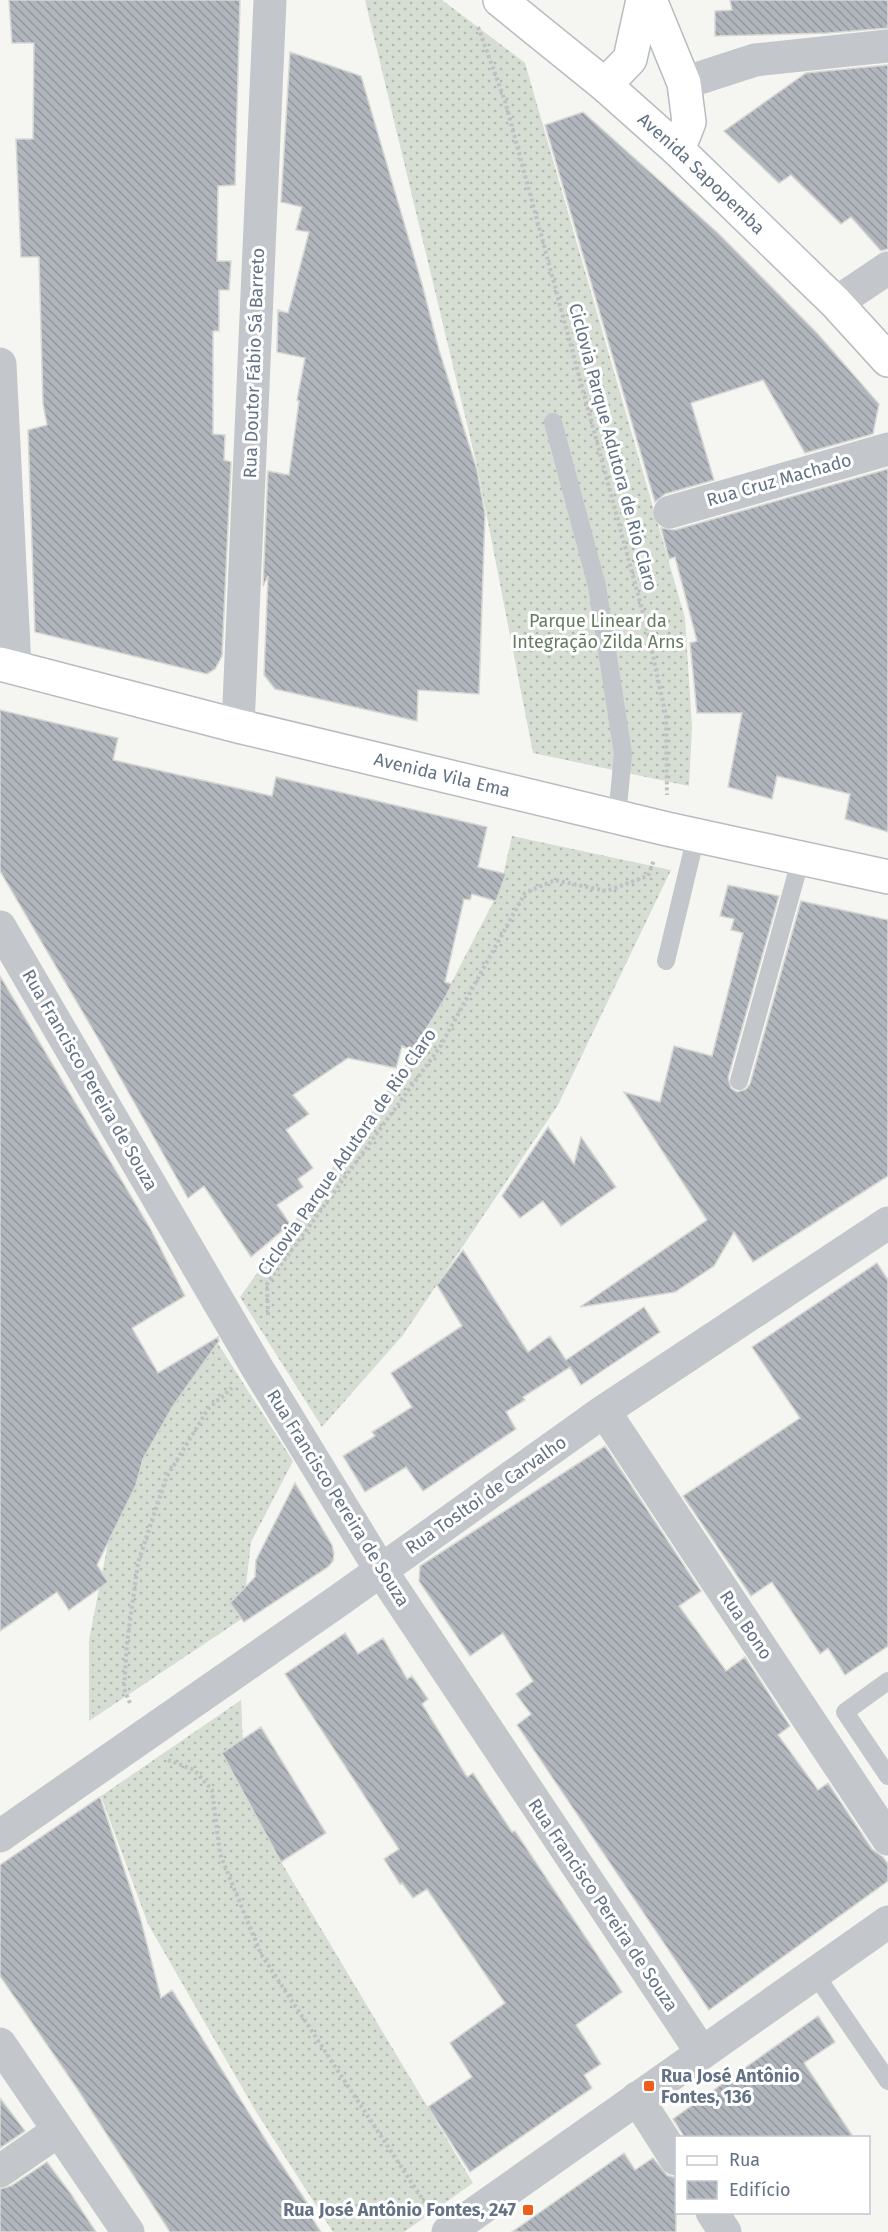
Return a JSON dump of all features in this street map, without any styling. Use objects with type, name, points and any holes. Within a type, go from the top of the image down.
[{"type":"main road","name":"Avenida Sapopemba","points":[[500,0],[605,85],[678,150],[836,303],[888,360]]},
{"type":"main road","points":[[605,85],[630,59],[643,0]]},
{"type":"main road","points":[[650,0],[684,83],[689,122],[678,150]]},
{"type":"main road","name":"Avenida Vila Ema","points":[[8,666],[238,726],[617,817],[888,877]]},
{"type":"street","name":"Rua Doutor Fábio Sá Barreto","points":[[238,726],[270,0]]},
{"type":"street","points":[[684,83],[755,60],[888,46]]},
{"type":"street","points":[[836,303],[888,268]]},
{"type":"street","points":[[0,364],[8,666]]},
{"type":"street","name":"Rua Cruz Machado","points":[[670,512],[888,449]]},
{"type":"street","name":"Rua Francisco Pereira de Souza","points":[[0,927],[256,1366],[380,1569],[702,2054]]},
{"type":"street","name":"Rua Tosltoi de Carvalho","points":[[0,1836],[604,1411],[888,1223]]},
{"type":"street","name":"Rua Bono","points":[[604,1411],[888,1839]]},
{"type":"street","points":[[440,2222],[637,2098],[888,1922]]},
{"type":"street","points":[[0,2044],[128,2232]]},
{"type":"street","points":[[637,2098],[675,2157]]},
{"type":"street","points":[[0,2171],[58,2131]]},
{"type":"street","points":[[713,2214],[725,2232]]},
{"type":"lane","points":[[553,423],[597,586],[623,754],[617,817]]},
{"type":"lane","points":[[666,961],[681,832]]},
{"type":"lane","points":[[739,1081],[801,858]]},
{"type":"lane","points":[[817,1732],[888,1681]]},
{"type":"lane","points":[[845,1712],[888,1776]]},
{"type":"lane","points":[[815,1974],[888,2081]]},
{"type":"path","name":"Ciclovia Parque Adutora de Rio Claro","points":[[256,1366],[268,1319],[267,1284],[440,1047],[525,893],[555,880],[606,891],[648,876],[681,832],[666,717],[647,628],[506,101],[476,22]]},
{"type":"path","points":[[256,1366],[208,1410],[166,1478],[138,1563],[127,1643],[124,1689],[142,1736],[168,1760],[194,1770],[212,1790],[220,1854],[261,1954],[440,2222]]},
{"type":"green space","name":"Parque Linear da Integração Zilda Arns","points":[[365,0],[442,0],[525,63],[685,618],[692,727],[689,786],[533,753],[477,466]]},
{"type":"green space","points":[[512,836],[671,870],[558,1105],[403,1335],[322,1427],[240,1297],[417,1049],[500,889]]},
{"type":"green space","points":[[215,1339],[293,1461],[251,1542],[246,1585],[255,1610],[89,1721],[89,1640],[112,1523],[154,1429]]},
{"type":"green space","points":[[241,1700],[244,1767],[271,1845],[473,2183],[404,2232],[333,2232],[255,2110],[148,1924],[101,1796]]},
{"type":"building","points":[[9,0],[240,0],[235,185],[218,186],[217,261],[231,261],[229,290],[219,290],[219,331],[213,331],[213,434],[225,435],[224,460],[231,462],[222,656],[215,669],[207,674],[35,632],[28,430],[47,425],[43,404],[39,257],[21,257],[16,139],[33,139],[34,43],[12,43]]},
{"type":"building","points":[[730,0],[888,0],[888,28],[828,33],[715,36],[715,11],[732,10]]},
{"type":"building","points":[[290,52],[361,76],[439,350],[477,470],[485,514],[479,694],[418,690],[417,721],[275,689],[264,675],[268,576],[263,586],[268,471],[289,475],[299,401],[297,400],[305,358],[277,352],[278,310],[288,313],[309,232],[296,230],[302,207],[281,202]]},
{"type":"building","points":[[888,65],[888,249],[881,251],[851,217],[841,224],[791,175],[779,183],[724,131],[806,73]]},
{"type":"building","points":[[583,112],[719,234],[817,333],[879,404],[873,434],[805,453],[763,380],[691,403],[714,480],[665,494],[655,502],[545,125]]},
{"type":"building","points":[[888,469],[888,832],[845,819],[850,794],[777,776],[772,799],[728,787],[742,713],[697,713],[690,643],[697,641],[675,557],[669,559],[661,528],[675,530]]},
{"type":"building","points":[[0,710],[118,738],[113,760],[272,796],[276,777],[487,827],[478,867],[506,874],[496,901],[472,894],[470,900],[464,899],[445,982],[452,984],[445,998],[413,1051],[402,1046],[396,1068],[348,1058],[293,1095],[309,1114],[286,1130],[313,1168],[298,1179],[303,1187],[277,1205],[290,1224],[251,1257],[204,1186],[188,1198],[0,871]]},
{"type":"building","points":[[728,885],[779,896],[728,1078],[731,1088],[737,1092],[746,1089],[750,1084],[801,901],[888,920],[888,1176],[753,1262],[734,1232],[714,1266],[675,1292],[580,1307],[707,1220],[624,1092],[660,1102],[674,1046],[712,1056],[743,933],[731,930],[734,919],[720,916]]},
{"type":"building","points":[[0,976],[150,1228],[185,1296],[132,1328],[158,1373],[218,1337],[219,1341],[173,1406],[143,1459],[136,1485],[97,1565],[108,1582],[69,1610],[57,1592],[0,1631]]},
{"type":"building","points":[[548,1127],[574,1164],[581,1137],[616,1187],[561,1226],[543,1201],[520,1218],[502,1196]]},
{"type":"building","points":[[463,1250],[528,1352],[550,1336],[566,1360],[644,1307],[660,1332],[581,1385],[570,1367],[523,1397],[525,1400],[506,1412],[516,1429],[423,1491],[406,1467],[365,1492],[343,1456],[375,1436],[372,1432],[412,1407],[391,1373],[462,1326],[437,1285]]},
{"type":"building","points":[[877,1263],[888,1280],[888,1646],[845,1675],[828,1648],[820,1654],[772,1582],[751,1596],[683,1496],[800,1418],[752,1347]]},
{"type":"building","points":[[605,1446],[701,1591],[679,1606],[726,1671],[745,1657],[790,1726],[778,1735],[818,1790],[828,1783],[872,1849],[888,1864],[888,1881],[709,2010],[517,1725],[531,1714],[516,1694],[533,1681],[503,1633],[470,1656],[419,1581],[420,1566]]},
{"type":"building","points":[[295,1483],[332,1545],[333,1561],[328,1567],[244,1622],[230,1603],[255,1577],[256,1560]]},
{"type":"building","points":[[345,1633],[358,1654],[383,1638],[407,1679],[412,1676],[428,1699],[422,1704],[467,1777],[473,1773],[512,1832],[515,1831],[622,1992],[576,2025],[601,2064],[584,2075],[592,2088],[470,2172],[428,2107],[472,2077],[450,2043],[505,2003],[427,1889],[413,1898],[402,1883],[400,1884],[384,1859],[399,1849],[285,1674]]},
{"type":"building","points":[[261,1727],[326,1833],[281,1862],[222,1753]]},
{"type":"building","points":[[100,1797],[140,1917],[161,1998],[172,1990],[308,2204],[304,2206],[321,2232],[170,2232],[78,2090],[0,1976],[0,1865]]},
{"type":"building","points":[[818,2016],[835,2042],[804,2063],[853,2136],[684,2136],[673,2119]]},
{"type":"building","points":[[0,2098],[25,2131],[0,2148]]},
{"type":"building","points":[[624,2153],[635,2170],[653,2158],[667,2175],[675,2178],[676,2232],[512,2232]]},
{"type":"building","points":[[47,2162],[96,2232],[0,2232],[0,2189],[11,2186]]},
{"type":"place","name":"Rua José Antônio Fontes, 136","points":[[649,2086]]},
{"type":"place","name":"Rua José Antônio Fontes, 247","points":[[528,2210]]}]
